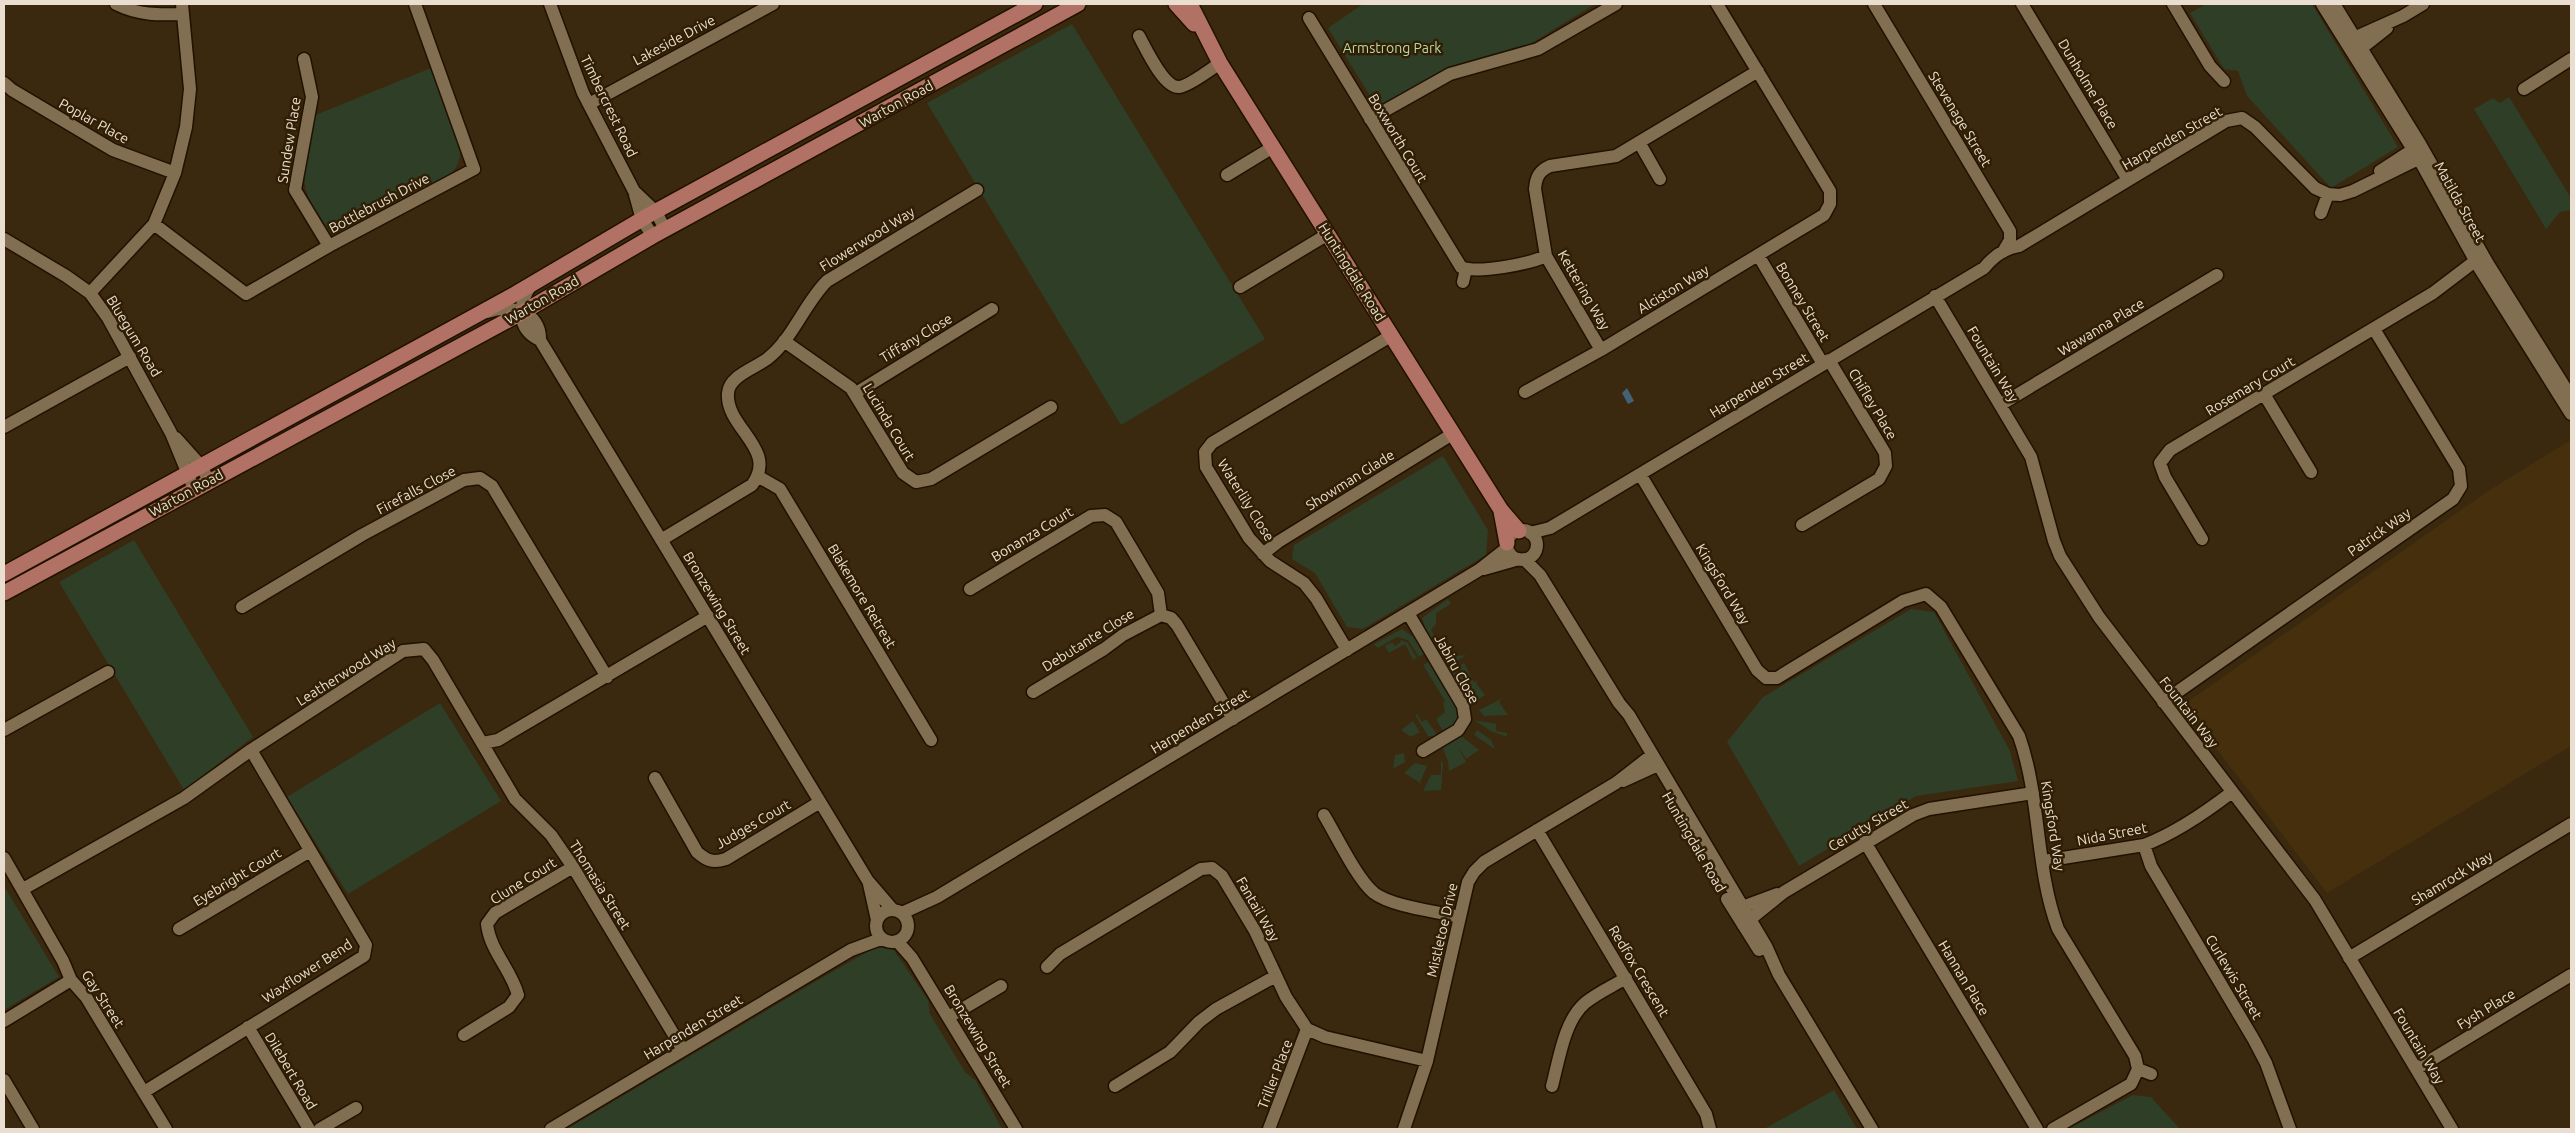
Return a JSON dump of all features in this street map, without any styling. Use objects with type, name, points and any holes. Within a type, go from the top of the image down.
[{"type":"main road","name":"Warton Road","points":[[4,574],[531,285],[656,212],[1035,4]]},
{"type":"main road","name":"Warton Road","points":[[4,593],[523,312],[659,232],[1078,4]]},
{"type":"main road","name":"Huntingdale Road","points":[[1176,4],[1204,34]]},
{"type":"main road","name":"Huntingdale Road","points":[[1190,4],[1220,63],[1454,432],[1501,510],[1524,532]]},
{"type":"main road","name":"Huntingdale Road","points":[[1501,510],[1507,546]]},
{"type":"street","points":[[90,293],[154,224],[175,173],[186,126],[190,89],[183,9],[150,15],[130,11],[116,4]]},
{"type":"street","name":"Bottlebrush Drive","points":[[154,224],[246,294],[329,246],[474,169],[415,4]]},
{"type":"street","name":"Timbercrest Road","points":[[550,4],[568,56],[589,104],[634,191],[642,220],[659,232]]},
{"type":"street","name":"Lakeside Drive","points":[[589,104],[773,4]]},
{"type":"street","points":[[1370,119],[1450,74],[1538,49],[1616,4]]},
{"type":"street","name":"Alciston Way","points":[[1525,392],[1601,350],[1824,215],[1836,205],[1830,191],[1717,4]]},
{"type":"street","name":"Stevenage Street","points":[[1874,4],[2010,231],[2010,240],[2003,252]]},
{"type":"street","name":"Dunholme Place","points":[[2022,4],[2128,180]]},
{"type":"street","points":[[2172,4],[2210,66],[2224,81]]},
{"type":"street","name":"Matilda Street","points":[[2322,4],[2349,40],[2419,152],[2571,414]]},
{"type":"street","name":"Matilda Street","points":[[2334,4],[2349,40]]},
{"type":"street","points":[[2356,52],[2403,16],[2423,4]]},
{"type":"street","points":[[2349,40],[2403,16]]},
{"type":"street","name":"Boxworth Court","points":[[1309,18],[1465,275],[1529,263],[1546,256]]},
{"type":"street","points":[[1139,36],[1165,80],[1174,86],[1182,86],[1220,63]]},
{"type":"street","name":"Sundew Place","points":[[304,59],[312,97],[295,190],[329,246]]},
{"type":"street","points":[[2524,89],[2571,59]]},
{"type":"street","name":"Kettering Way","points":[[1601,350],[1546,256],[1535,189],[1536,178],[1542,170],[1550,166],[1616,156],[1758,71]]},
{"type":"street","name":"Poplar Place","points":[[4,83],[12,90],[113,150],[175,173]]},
{"type":"street","name":"Harpenden Street","points":[[1480,570],[1528,555],[1550,528],[1984,268],[2003,252],[2019,246],[2226,121],[2242,118],[2255,127],[2315,188],[2328,194]]},
{"type":"street","points":[[1639,142],[1660,179]]},
{"type":"street","points":[[1227,175],[1273,147]]},
{"type":"street","points":[[2321,212],[2328,194],[2340,195],[2353,191],[2419,152]]},
{"type":"street","name":"Flowerwood Way","points":[[759,477],[761,467],[758,455],[729,406],[728,391],[737,378],[766,360],[784,341],[818,290],[827,281],[977,190]]},
{"type":"street","name":"Timbercrest Road","points":[[634,191],[656,212],[659,232]]},
{"type":"street","points":[[1240,287],[1328,234]]},
{"type":"street","name":"Bluegum Road","points":[[4,239],[66,276],[90,293],[108,318],[171,432],[186,475],[194,489]]},
{"type":"street","name":"Harpenden Street","points":[[1984,268],[1993,266],[2015,253],[2019,246]]},
{"type":"street","name":"Bonney Street","points":[[1758,255],[1826,362]]},
{"type":"street","name":"Matilda Street","points":[[2482,262],[2571,397]]},
{"type":"street","name":"Rosemary Court","points":[[2202,539],[2165,477],[2160,463],[2170,450],[2374,329],[2482,262]]},
{"type":"street","name":"Wawanna Place","points":[[2000,405],[2217,274]]},
{"type":"street","name":"Bronzewing Street","points":[[531,285],[524,295],[521,323],[523,327],[531,336],[540,340],[868,882],[898,927],[912,958],[1016,1129]]},
{"type":"street","name":"Fountain Way","points":[[1935,296],[2031,457],[2054,541],[2060,556],[2099,617],[2315,900],[2452,1129]]},
{"type":"street","points":[[470,318],[505,308],[523,312]]},
{"type":"street","name":"Tiffany Close","points":[[856,393],[992,309]]},
{"type":"street","name":"Patrick Way","points":[[2163,702],[2453,499],[2461,486],[2459,469],[2374,329]]},
{"type":"street","name":"Waterlily Close","points":[[1347,650],[1316,598],[1304,583],[1262,554],[1250,538],[1206,467],[1205,452],[1212,443],[1392,335]]},
{"type":"street","name":"Lucinda Court","points":[[784,341],[846,383],[856,393],[903,473],[916,482],[931,479],[1051,407]]},
{"type":"street","points":[[4,427],[130,357]]},
{"type":"street","name":"Chifley Place","points":[[1802,525],[1879,479],[1892,468],[1885,453],[1826,362]]},
{"type":"street","points":[[2264,394],[2311,472]]},
{"type":"street","name":"Bluegum Road","points":[[171,432],[200,466],[209,481]]},
{"type":"street","name":"Showman Glade","points":[[1262,554],[1278,542],[1454,432]]},
{"type":"street","name":"Waterlily Close","points":[[1192,448],[1205,452]]},
{"type":"street","name":"Kingsford Way","points":[[1640,474],[1757,670],[1766,678],[1777,678],[1904,601],[1928,590],[1941,607],[2019,736],[2027,757],[2050,908],[2058,929],[2135,1056],[2138,1069]]},
{"type":"street","points":[[661,540],[752,485],[759,477]]},
{"type":"street","name":"Blakemore Retreat","points":[[759,477],[780,489],[931,740]]},
{"type":"street","name":"Firefalls Close","points":[[242,607],[362,535],[464,480],[480,478],[492,486],[607,677]]},
{"type":"street","name":"Bonanza Court","points":[[970,589],[1091,516],[1105,514],[1116,522],[1158,593],[1161,615]]},
{"type":"street","name":"Harpenden Street","points":[[551,1129],[851,950],[878,940],[937,897],[1480,570],[1507,546],[1511,535],[1550,528]]},
{"type":"street","points":[[1507,546],[1512,556],[1528,555],[1535,539],[1524,532]]},
{"type":"street","name":"Huntingdale Road","points":[[1528,555],[1619,703],[1624,718],[1747,923],[1760,952],[1779,975],[1872,1129]]},
{"type":"street","name":"Jabiru Close","points":[[1408,613],[1463,706],[1466,719],[1458,730],[1423,751]]},
{"type":"street","points":[[1161,615],[1170,618],[1177,625],[1233,719]]},
{"type":"street","name":"Debutante Close","points":[[1033,692],[1104,650],[1123,635],[1161,615]]},
{"type":"street","points":[[483,743],[498,740],[708,616]]},
{"type":"street","name":"Leatherwood Way","points":[[23,889],[184,798],[251,750],[403,651],[424,649],[433,660],[483,743]]},
{"type":"street","points":[[4,730],[108,672]]},
{"type":"street","name":"Thomasia Street","points":[[483,743],[515,800],[551,836],[573,867],[683,1050]]},
{"type":"street","name":"Waxflower Bend","points":[[144,1092],[364,956],[366,945],[251,750]]},
{"type":"street","name":"Mistletoe Drive","points":[[1404,1129],[1427,1061],[1459,917],[1468,882],[1474,872],[1484,862],[1652,762]]},
{"type":"street","name":"Judges Court","points":[[655,778],[697,852],[706,860],[712,861],[726,859],[820,802]]},
{"type":"street","name":"Nida Street","points":[[2044,861],[2144,845],[2158,840],[2209,810],[2232,792]]},
{"type":"street","name":"Cerutty Street","points":[[1747,923],[1784,892],[1913,815],[1929,809],[2033,793]]},
{"type":"street","points":[[1324,815],[1365,883],[1374,893],[1389,900],[1459,917]]},
{"type":"street","name":"Shamrock Way","points":[[2349,958],[2571,824]]},
{"type":"street","name":"Redfox Crescent","points":[[1537,830],[1706,1114],[1710,1129]]},
{"type":"street","name":"Hannan Place","points":[[1865,842],[2037,1129]]},
{"type":"street","name":"Curlewis Street","points":[[2144,845],[2150,866],[2266,1062],[2290,1129]]},
{"type":"street","name":"Eyebright Court","points":[[179,929],[310,851]]},
{"type":"street","name":"Gay Street","points":[[4,858],[64,961],[71,980],[81,990],[166,1129]]},
{"type":"street","name":"Clune Court","points":[[464,1035],[509,1007],[518,995],[515,983],[489,939],[487,924],[495,914],[573,867]]},
{"type":"street","name":"Fantail Way","points":[[1047,967],[1060,954],[1200,869],[1212,868],[1222,876],[1255,931],[1286,997],[1307,1029]]},
{"type":"street","name":"Bronzewing Street","points":[[868,882],[877,923]]},
{"type":"street","name":"Cerutty Street","points":[[1739,910],[1784,892]]},
{"type":"street","name":"Harpenden Street","points":[[851,950],[877,923],[881,914],[898,927]]},
{"type":"street","points":[[877,923],[877,931],[898,927]]},
{"type":"street","name":"Fysh Place","points":[[2416,1069],[2571,975]]},
{"type":"street","points":[[1115,1086],[1170,1052],[1199,1022],[1216,1009],[1276,976]]},
{"type":"street","points":[[1552,1086],[1570,1023],[1576,1013],[1586,1002],[1626,978]]},
{"type":"street","points":[[4,1021],[71,980]]},
{"type":"street","points":[[949,1017],[1001,986]]},
{"type":"street","name":"Dilebert Road","points":[[248,1028],[309,1129]]},
{"type":"street","points":[[1307,1029],[1324,1037],[1427,1061]]},
{"type":"street","name":"Triller Place","points":[[1268,1129],[1307,1029]]},
{"type":"street","points":[[2053,1129],[2131,1084],[2138,1069],[2151,1074]]},
{"type":"street","points":[[4,1080],[33,1129]]},
{"type":"street","points":[[320,1129],[356,1108]]},
{"type":"shaded area","points":[[2571,440],[2571,746],[2327,893],[2183,705],[2488,491]]},
{"type":"green space","name":"Armstrong Park","points":[[1363,4],[1595,4],[1527,46],[1447,68],[1377,107],[1328,28]]},
{"type":"green space","points":[[2206,4],[2312,4],[2398,147],[2331,188],[2247,96],[2238,71],[2224,69],[2190,13]]},
{"type":"green space","points":[[1072,24],[1265,339],[1121,425],[927,103]]},
{"type":"green space","points":[[431,68],[449,112],[460,147],[459,161],[456,166],[449,176],[335,237],[327,233],[310,202],[304,181],[313,116]]},
{"type":"green space","points":[[2509,97],[2571,198],[2571,210],[2560,212],[2546,229],[2474,109],[2493,98],[2500,103]]},
{"type":"green space","points":[[1443,456],[1488,530],[1486,555],[1363,629],[1347,627],[1315,573],[1292,559],[1294,545]]},
{"type":"green space","points":[[134,540],[253,737],[184,790],[59,582]]},
{"type":"green space","points":[[1448,599],[1451,604],[1436,613],[1436,624],[1431,630],[1435,637],[1429,639],[1423,629],[1425,627],[1422,618]]},
{"type":"green space","points":[[1911,609],[1934,612],[2010,751],[2018,781],[1916,796],[1799,866],[1727,742],[1763,697]]},
{"type":"green space","points":[[1402,629],[1412,636],[1415,635],[1425,653],[1419,657],[1408,640],[1397,637],[1378,648],[1374,644]]},
{"type":"green space","points":[[1400,640],[1407,642],[1417,658],[1413,660],[1405,644],[1389,653],[1385,646],[1392,642],[1395,646],[1401,642]]},
{"type":"green space","points":[[1445,646],[1452,656],[1466,655],[1451,665],[1443,654]]},
{"type":"green space","points":[[1430,661],[1459,709],[1459,722],[1444,733],[1436,719],[1445,712],[1443,703],[1445,701],[1423,665]]},
{"type":"green space","points":[[1464,663],[1474,682],[1478,680],[1476,683],[1485,695],[1471,704],[1467,704],[1449,673]]},
{"type":"green space","points":[[1503,698],[1499,702],[1508,715],[1484,716],[1479,710]]},
{"type":"green space","points":[[440,703],[501,801],[348,894],[287,797]]},
{"type":"green space","points":[[1417,714],[1422,722],[1426,719],[1438,736],[1428,736],[1415,715]]},
{"type":"green space","points":[[1474,720],[1496,724],[1496,731],[1507,733],[1507,737],[1491,731]]},
{"type":"green space","points":[[1413,721],[1420,732],[1411,737],[1401,730]]},
{"type":"green space","points":[[1477,730],[1491,740],[1495,749],[1474,735]]},
{"type":"green space","points":[[1460,735],[1479,750],[1466,759],[1457,745],[1466,762],[1449,771],[1448,761],[1442,746]]},
{"type":"green space","points":[[1404,753],[1405,762],[1393,769],[1395,755]]},
{"type":"green space","points":[[1439,757],[1443,763],[1441,790],[1423,791],[1431,775],[1441,775],[1441,761]]},
{"type":"green space","points":[[1415,763],[1427,766],[1419,785],[1419,782],[1404,773]]},
{"type":"green space","points":[[4,886],[59,977],[4,1010]]},
{"type":"green space","points":[[887,945],[893,949],[928,1000],[930,1014],[965,1072],[976,1081],[1002,1129],[567,1129],[813,983],[869,951]]},
{"type":"green space","points":[[1834,1090],[1857,1129],[1764,1129]]},
{"type":"green space","points":[[2133,1095],[2151,1097],[2180,1129],[2068,1129]]},
{"type":"water","points":[[1627,388],[1634,401],[1628,404],[1622,393]]}]
